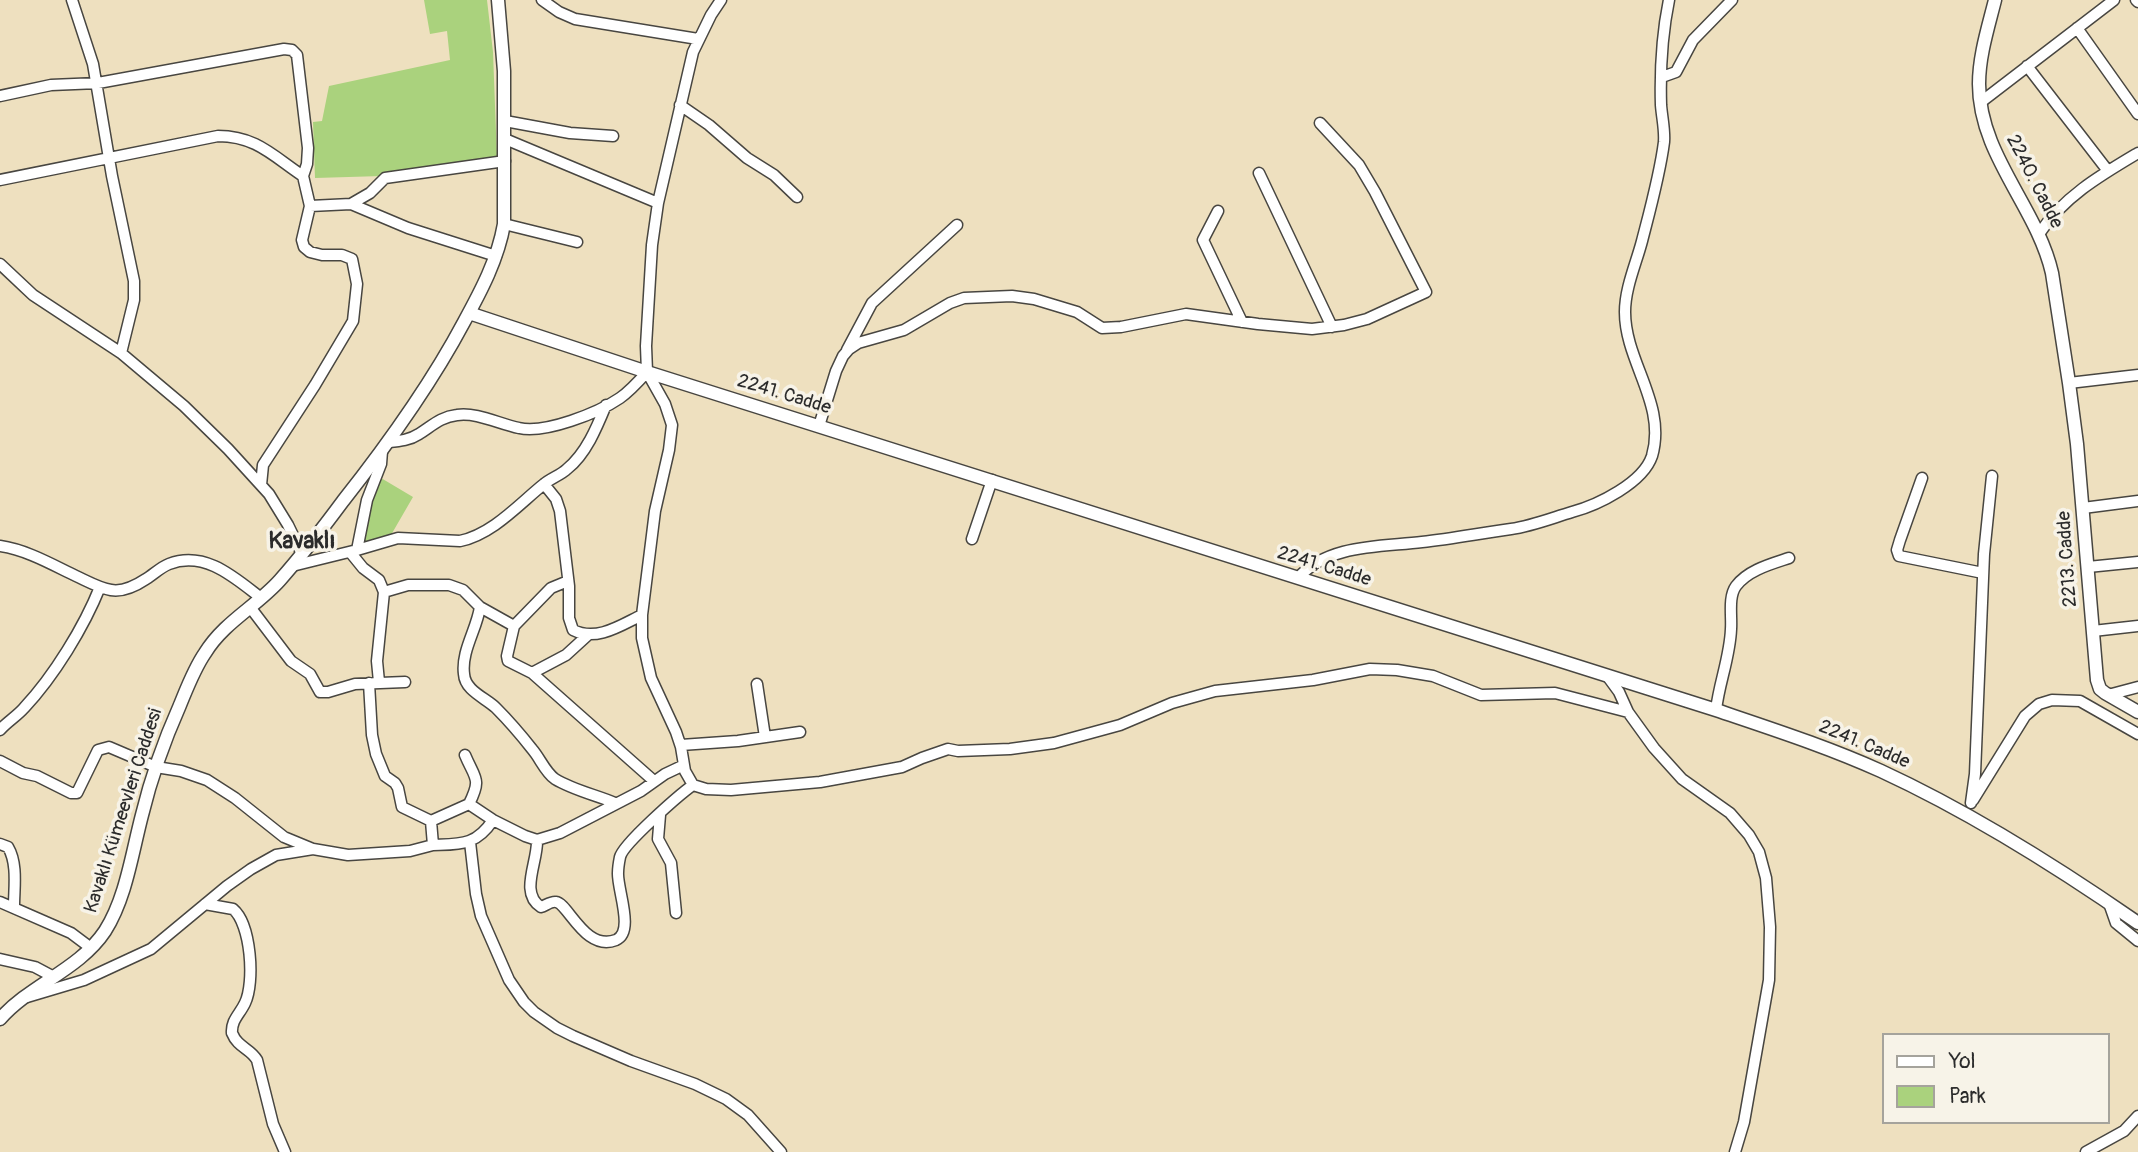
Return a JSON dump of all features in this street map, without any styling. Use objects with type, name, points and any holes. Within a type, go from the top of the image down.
[{"type":"street","points":[[72,0],[90,49],[134,281],[134,300],[121,353]]},
{"type":"street","name":"Kavaklı Kümeevleri Caddesi","points":[[0,1018],[21,998],[91,948],[109,923],[126,878],[156,767],[184,694],[204,653],[228,624],[261,598],[302,554],[385,447],[432,378],[469,313],[496,256],[504,224],[505,121],[498,0]]},
{"type":"street","points":[[542,0],[558,12],[575,19],[698,39]]},
{"type":"street","points":[[721,0],[698,39],[658,203],[652,245],[646,346],[648,372],[665,404],[672,425],[655,511],[642,615],[642,638],[651,678],[681,745],[687,777],[693,785],[706,789],[731,790],[820,782],[902,767],[948,749],[1010,749],[1054,743],[1120,725],[1172,703],[1216,691],[1314,680],[1370,669],[1433,676],[1481,695],[1555,693],[1628,712]]},
{"type":"street","points":[[1298,579],[1306,569],[1316,563],[1348,551],[1516,528],[1591,506],[1620,490],[1651,459],[1654,440],[1652,406],[1630,349],[1625,310],[1662,153],[1664,29],[1669,0]]},
{"type":"street","points":[[1662,78],[1676,72],[1693,40],[1732,0]]},
{"type":"street","name":"2240. Cadde","points":[[1995,0],[1982,56],[1979,83],[1981,112],[1992,142],[2039,233],[2048,257],[2069,383]]},
{"type":"street","points":[[1980,102],[2114,0]]},
{"type":"street","points":[[2077,28],[2138,114]]},
{"type":"street","points":[[0,96],[51,85],[97,83],[284,49],[292,50],[297,55],[308,148],[303,176],[310,206],[302,240],[304,247],[310,252],[342,255],[352,259],[357,284],[353,321],[263,465],[261,485]]},
{"type":"street","points":[[2027,66],[2108,172]]},
{"type":"street","points":[[680,105],[703,120],[747,158],[774,175],[797,197]]},
{"type":"street","points":[[505,121],[570,133],[613,136]]},
{"type":"street","points":[[845,353],[858,343],[913,326],[950,303],[964,298],[1012,296],[1034,299],[1077,312],[1102,328],[1121,327],[1186,314],[1305,328],[1332,327],[1367,319],[1426,292],[1376,192],[1359,165],[1320,123]]},
{"type":"street","points":[[0,180],[218,136],[237,136],[255,142],[303,176]]},
{"type":"street","points":[[505,139],[658,203]]},
{"type":"street","points":[[2039,233],[2049,217],[2064,203],[2138,153]]},
{"type":"street","points":[[351,204],[370,193],[385,178],[505,161]]},
{"type":"street","points":[[1259,173],[1332,327]]},
{"type":"street","points":[[310,206],[351,204],[408,228],[496,256]]},
{"type":"street","points":[[1218,211],[1203,240],[1242,322]]},
{"type":"street","points":[[504,224],[576,242]]},
{"type":"street","points":[[819,426],[836,372],[872,303],[957,225]]},
{"type":"street","points":[[0,264],[33,295],[121,353],[184,406],[261,485],[277,506],[302,554]]},
{"type":"street","name":"2241. Cadde","points":[[469,313],[1716,710],[1840,754],[1968,808],[2138,923]]},
{"type":"street","points":[[465,755],[474,771],[477,784],[469,804],[431,821],[402,807],[398,788],[391,779],[384,776],[376,754],[372,735],[374,683],[384,592],[379,580],[363,568],[354,551],[367,500],[385,447],[418,435],[438,419],[455,415],[466,414],[522,429],[533,430],[558,425],[620,398],[648,372]]},
{"type":"street","points":[[2069,383],[2138,374]]},
{"type":"street","name":"2213. Cadde","points":[[2069,383],[2083,508],[2097,680],[2104,695]]},
{"type":"street","points":[[292,566],[398,538],[449,541],[469,539],[488,530],[544,484],[568,470],[596,430],[606,405]]},
{"type":"street","points":[[1968,808],[1975,774],[1986,517],[1992,476]]},
{"type":"street","points":[[1922,478],[1897,550],[1899,556],[1983,573]]},
{"type":"street","points":[[972,539],[992,480]]},
{"type":"street","points":[[544,484],[556,499],[560,511],[568,581],[569,625],[581,635],[604,633],[642,615]]},
{"type":"street","points":[[2083,508],[2138,501]]},
{"type":"street","points":[[0,546],[29,553],[111,590],[138,584],[169,564],[202,561],[226,571],[261,598]]},
{"type":"street","points":[[1716,710],[1719,685],[1731,638],[1731,599],[1734,589],[1757,570],[1789,558]]},
{"type":"street","points":[[2088,567],[2138,562]]},
{"type":"street","points":[[568,581],[551,588],[514,626],[507,659],[532,673],[654,781]]},
{"type":"street","points":[[384,592],[408,585],[449,585],[463,590],[481,607],[514,626]]},
{"type":"street","points":[[0,730],[25,707],[55,667],[83,624],[100,587]]},
{"type":"street","points":[[250,607],[291,661],[310,674],[320,692],[344,686],[405,681]]},
{"type":"street","points":[[481,607],[466,656],[466,684],[496,708],[556,779],[615,803]]},
{"type":"street","points":[[2093,631],[2138,626]]},
{"type":"street","points":[[532,673],[566,654],[589,635]]},
{"type":"street","points":[[1608,677],[1619,692],[1628,712],[1654,748],[1682,779],[1730,813],[1743,828],[1759,852],[1766,878],[1770,927],[1769,980],[1744,1122],[1735,1152]]},
{"type":"street","points":[[757,684],[765,737]]},
{"type":"street","points":[[2084,703],[2138,687]]},
{"type":"street","points":[[2104,695],[2138,712]]},
{"type":"street","points":[[1968,808],[2032,708],[2052,700],[2072,699],[2138,734]]},
{"type":"street","points":[[681,745],[800,732]]},
{"type":"street","points":[[0,761],[74,793],[79,791],[98,750],[105,747],[156,767],[181,771],[206,780],[235,798],[284,837],[313,849],[348,855],[410,851],[433,845],[470,842],[486,831],[493,820]]},
{"type":"street","points":[[469,804],[493,820],[537,840],[560,832],[641,791],[684,765]]},
{"type":"street","points":[[537,840],[537,859],[530,882],[532,900],[541,907],[557,902],[577,926],[590,935],[605,941],[616,940],[622,935],[625,923],[618,874],[620,856],[626,846],[693,785]]},
{"type":"street","points":[[660,815],[658,839],[671,863],[676,912]]},
{"type":"street","points":[[431,821],[433,845]]},
{"type":"street","points":[[470,842],[475,894],[481,916],[509,980],[534,1012],[573,1036],[726,1099],[748,1115],[781,1152]]},
{"type":"street","points":[[0,844],[8,847],[12,855],[15,875],[14,906]]},
{"type":"street","points":[[21,998],[84,980],[140,954],[169,935],[251,869],[276,855],[313,849]]},
{"type":"street","points":[[0,902],[71,933],[91,948]]},
{"type":"street","points":[[2109,903],[2116,923],[2138,941]]},
{"type":"street","points":[[205,904],[233,909],[242,921],[250,966],[250,985],[245,1003],[234,1021],[232,1033],[242,1048],[257,1060],[273,1124],[285,1152]]},
{"type":"street","points":[[0,959],[35,967],[52,976]]},
{"type":"street","points":[[2086,1152],[2137,1123]]},
{"type":"street","points":[[2109,1141],[2116,1152]]},
{"type":"green space","points":[[424,0],[487,0],[493,52],[497,159],[382,176],[315,178],[313,122],[322,121],[329,86],[450,60],[447,31],[430,34]]},
{"type":"green space","points":[[381,478],[413,497],[391,535],[362,544],[369,505]]},
{"type":"district","name":"Kavaklı","points":[[302,542]]}]
